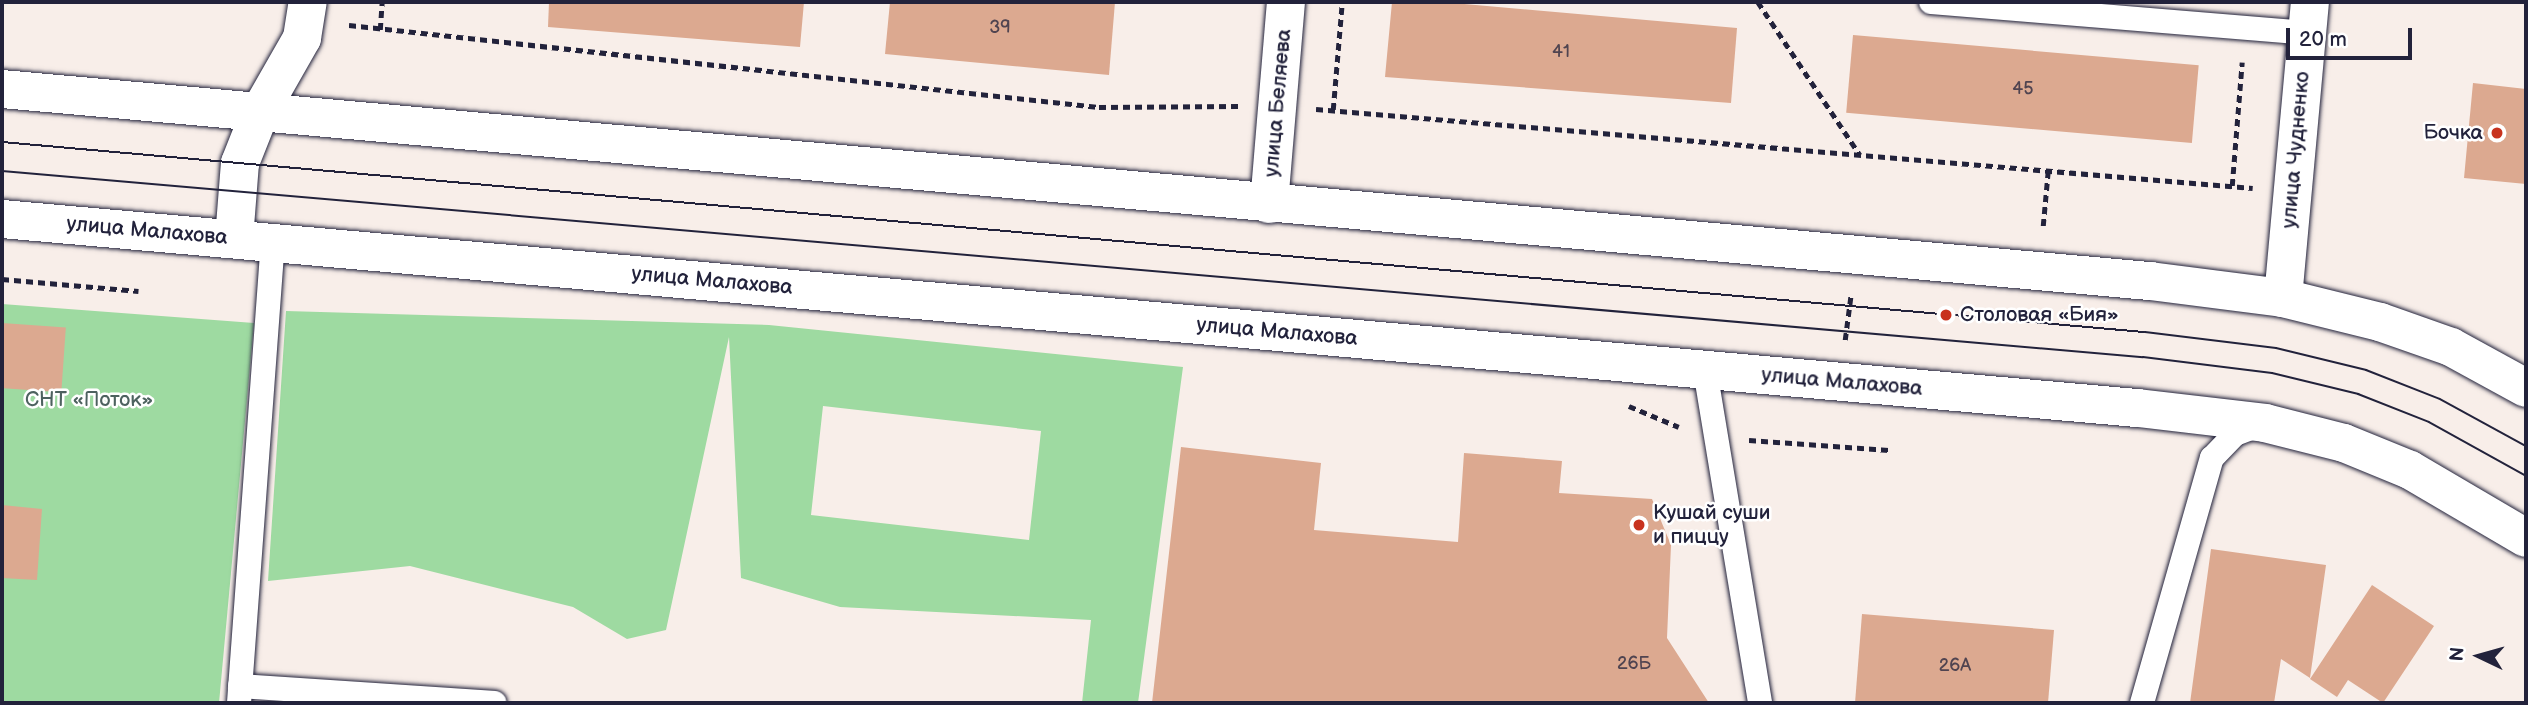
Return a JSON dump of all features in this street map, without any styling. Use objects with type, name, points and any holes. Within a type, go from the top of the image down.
[{"type":"main road","points":[[234,239],[240,163],[261,110],[302,38],[308,2]]},
{"type":"main road","name":"улица Беляева","points":[[1269,204],[1286,2]]},
{"type":"main road","name":"улица Чудненко","points":[[2283,298],[2309,17]]},
{"type":"main road","points":[[2,89],[261,110],[1269,204],[2150,281],[2283,298],[2380,322],[2451,347],[2526,388]]},
{"type":"main road","name":"улица Малахова","points":[[2,219],[1705,370],[2265,423],[2344,443],[2410,470],[2526,538]]},
{"type":"lane","points":[[1931,2],[2083,8],[2245,28],[2309,17]]},
{"type":"lane","points":[[273,242],[240,694],[494,703]]},
{"type":"lane","points":[[1705,370],[1760,703]]},
{"type":"lane","points":[[2142,703],[2211,458],[2235,434],[2265,423]]},
{"type":"path","points":[[380,30],[382,2]]},
{"type":"path","points":[[1333,110],[1342,2]]},
{"type":"path","points":[[1758,2],[1860,155]]},
{"type":"path","points":[[349,25],[1099,107],[1278,106],[2292,191]]},
{"type":"path","points":[[2232,186],[2245,28]]},
{"type":"path","points":[[2043,226],[2048,170]]},
{"type":"path","points":[[2,279],[138,291]]},
{"type":"path","points":[[1615,404],[1629,406],[1699,436],[1889,450]]},
{"type":"green space","name":"СНТ «Поток»","points":[[2,304],[254,323],[219,703],[2,703]]},
{"type":"green space","points":[[286,311],[769,325],[1183,367],[1138,703],[1082,703],[1091,620],[840,607],[741,578],[729,337],[666,630],[627,639],[573,607],[410,566],[268,581]],"holes":[[[823,406],[1041,431],[1029,540],[811,515]]]},
{"type":"building","points":[[549,2],[804,2],[800,47],[548,27]]},
{"type":"building","points":[[890,2],[1115,2],[1109,75],[885,54]]},
{"type":"building","points":[[1392,2],[1442,2],[1737,28],[1731,103],[1385,77]]},
{"type":"building","points":[[1853,35],[2199,65],[2192,143],[1846,113]]},
{"type":"building","name":"Бочка","points":[[2473,83],[2526,89],[2526,184],[2464,178]]},
{"type":"building","points":[[2,323],[66,327],[61,392],[2,388]]},
{"type":"building","points":[[1181,447],[1321,463],[1314,530],[1458,542],[1464,453],[1562,461],[1559,493],[1652,499],[1671,545],[1667,638],[1709,703],[1152,703]]},
{"type":"building","points":[[2,505],[42,509],[37,580],[2,578]]},
{"type":"building","points":[[2211,549],[2326,565],[2310,678],[2281,659],[2274,703],[2190,703]]},
{"type":"building","points":[[2372,585],[2434,626],[2383,703],[2348,680],[2337,697],[2310,679]]},
{"type":"building","points":[[1862,614],[2054,630],[2048,703],[1855,703]]},
{"type":"tram line","points":[[2,142],[2145,332],[2276,348],[2366,370],[2440,399],[2526,446]]},
{"type":"tram line","points":[[2,171],[2143,357],[2272,373],[2358,394],[2429,422],[2526,476]]},
{"type":"place","name":"Бочка","points":[[2497,133]]},
{"type":"place","name":"Столовая «Бия»","points":[[1946,315]]},
{"type":"place","name":"Кушай суши и пиццу","points":[[1639,525]]}]
